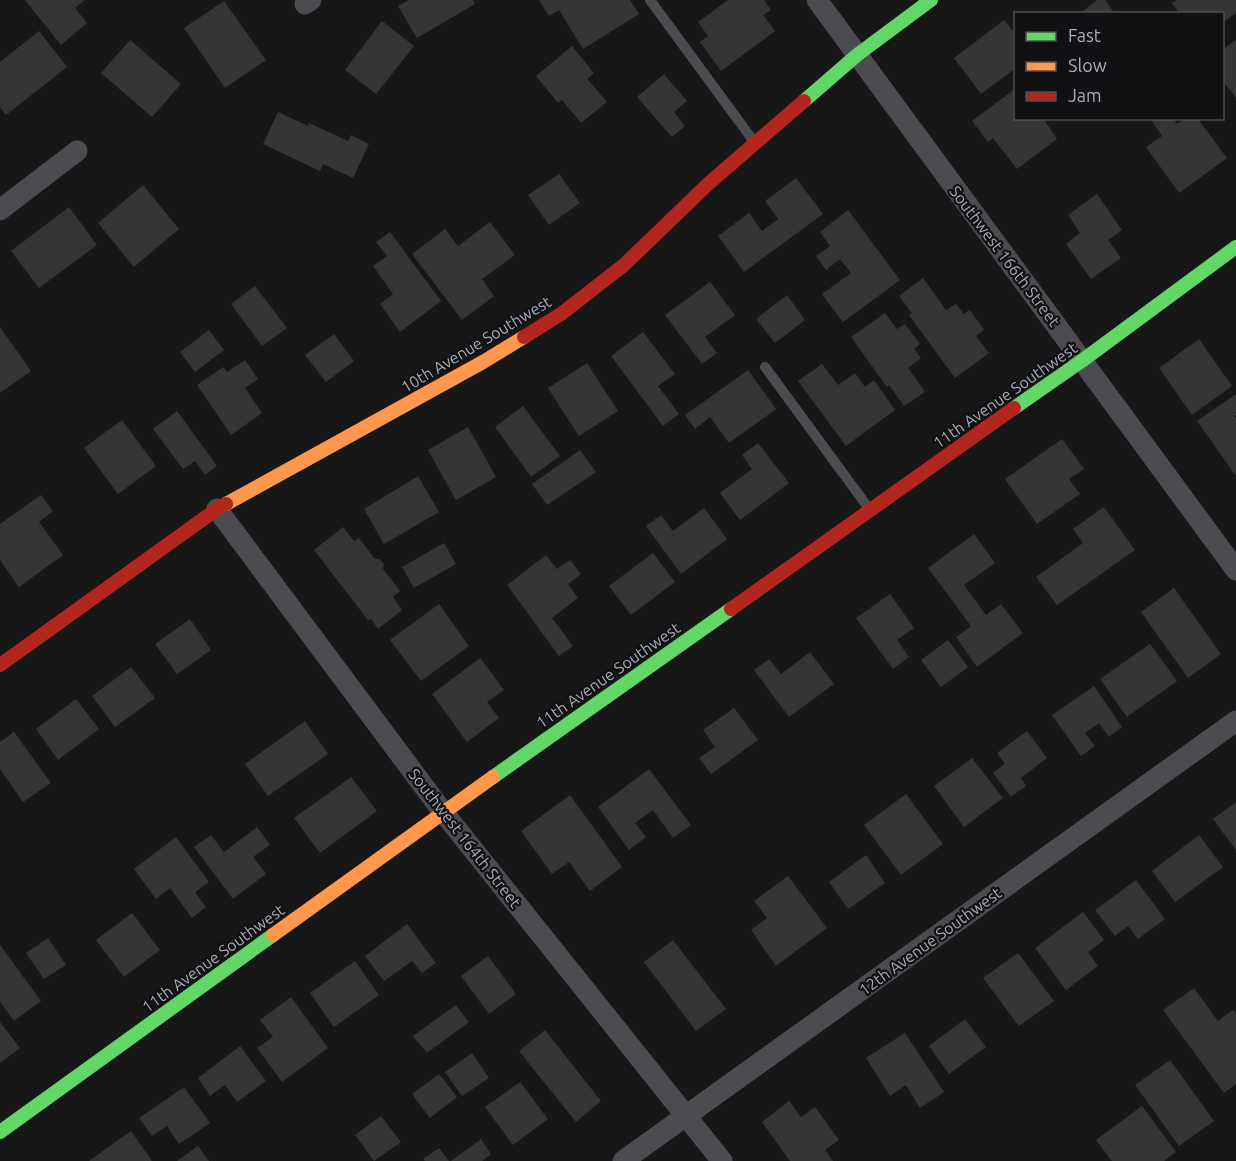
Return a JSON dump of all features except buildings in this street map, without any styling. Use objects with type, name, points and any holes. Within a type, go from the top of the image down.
[{"type":"street","name":"Southwest 166th Street","points":[[817,0],[1236,570]]},
{"type":"street","name":"10th Avenue Southwest","points":[[0,665],[217,509],[483,362],[561,314],[624,265],[708,184],[857,55],[931,0]]},
{"type":"street","points":[[0,210],[77,151]]},
{"type":"street","name":"11th Avenue Southwest","points":[[0,1132],[443,812],[1083,360],[1236,247]]},
{"type":"street","name":"Southwest 164th Street","points":[[217,509],[443,812],[722,1161]]},
{"type":"street","name":"12th Avenue Southwest","points":[[623,1161],[1236,721]]},
{"type":"lane","points":[[650,0],[755,143]]},
{"type":"lane","points":[[765,367],[870,510]]},
{"type":"traffic: fast","points":[[804,101],[857,55],[931,0]]},
{"type":"traffic: fast","points":[[1014,408],[1236,247]]},
{"type":"traffic: fast","points":[[493,777],[731,609]]},
{"type":"traffic: fast","points":[[0,1132],[273,935]]},
{"type":"traffic: slow","points":[[226,504],[524,337]]},
{"type":"traffic: slow","points":[[273,935],[493,777]]},
{"type":"traffic: jam","points":[[524,337],[561,314],[624,265],[708,184],[804,101]]},
{"type":"traffic: jam","points":[[731,609],[1014,408]]},
{"type":"traffic: jam","points":[[0,665],[226,504]]}]
